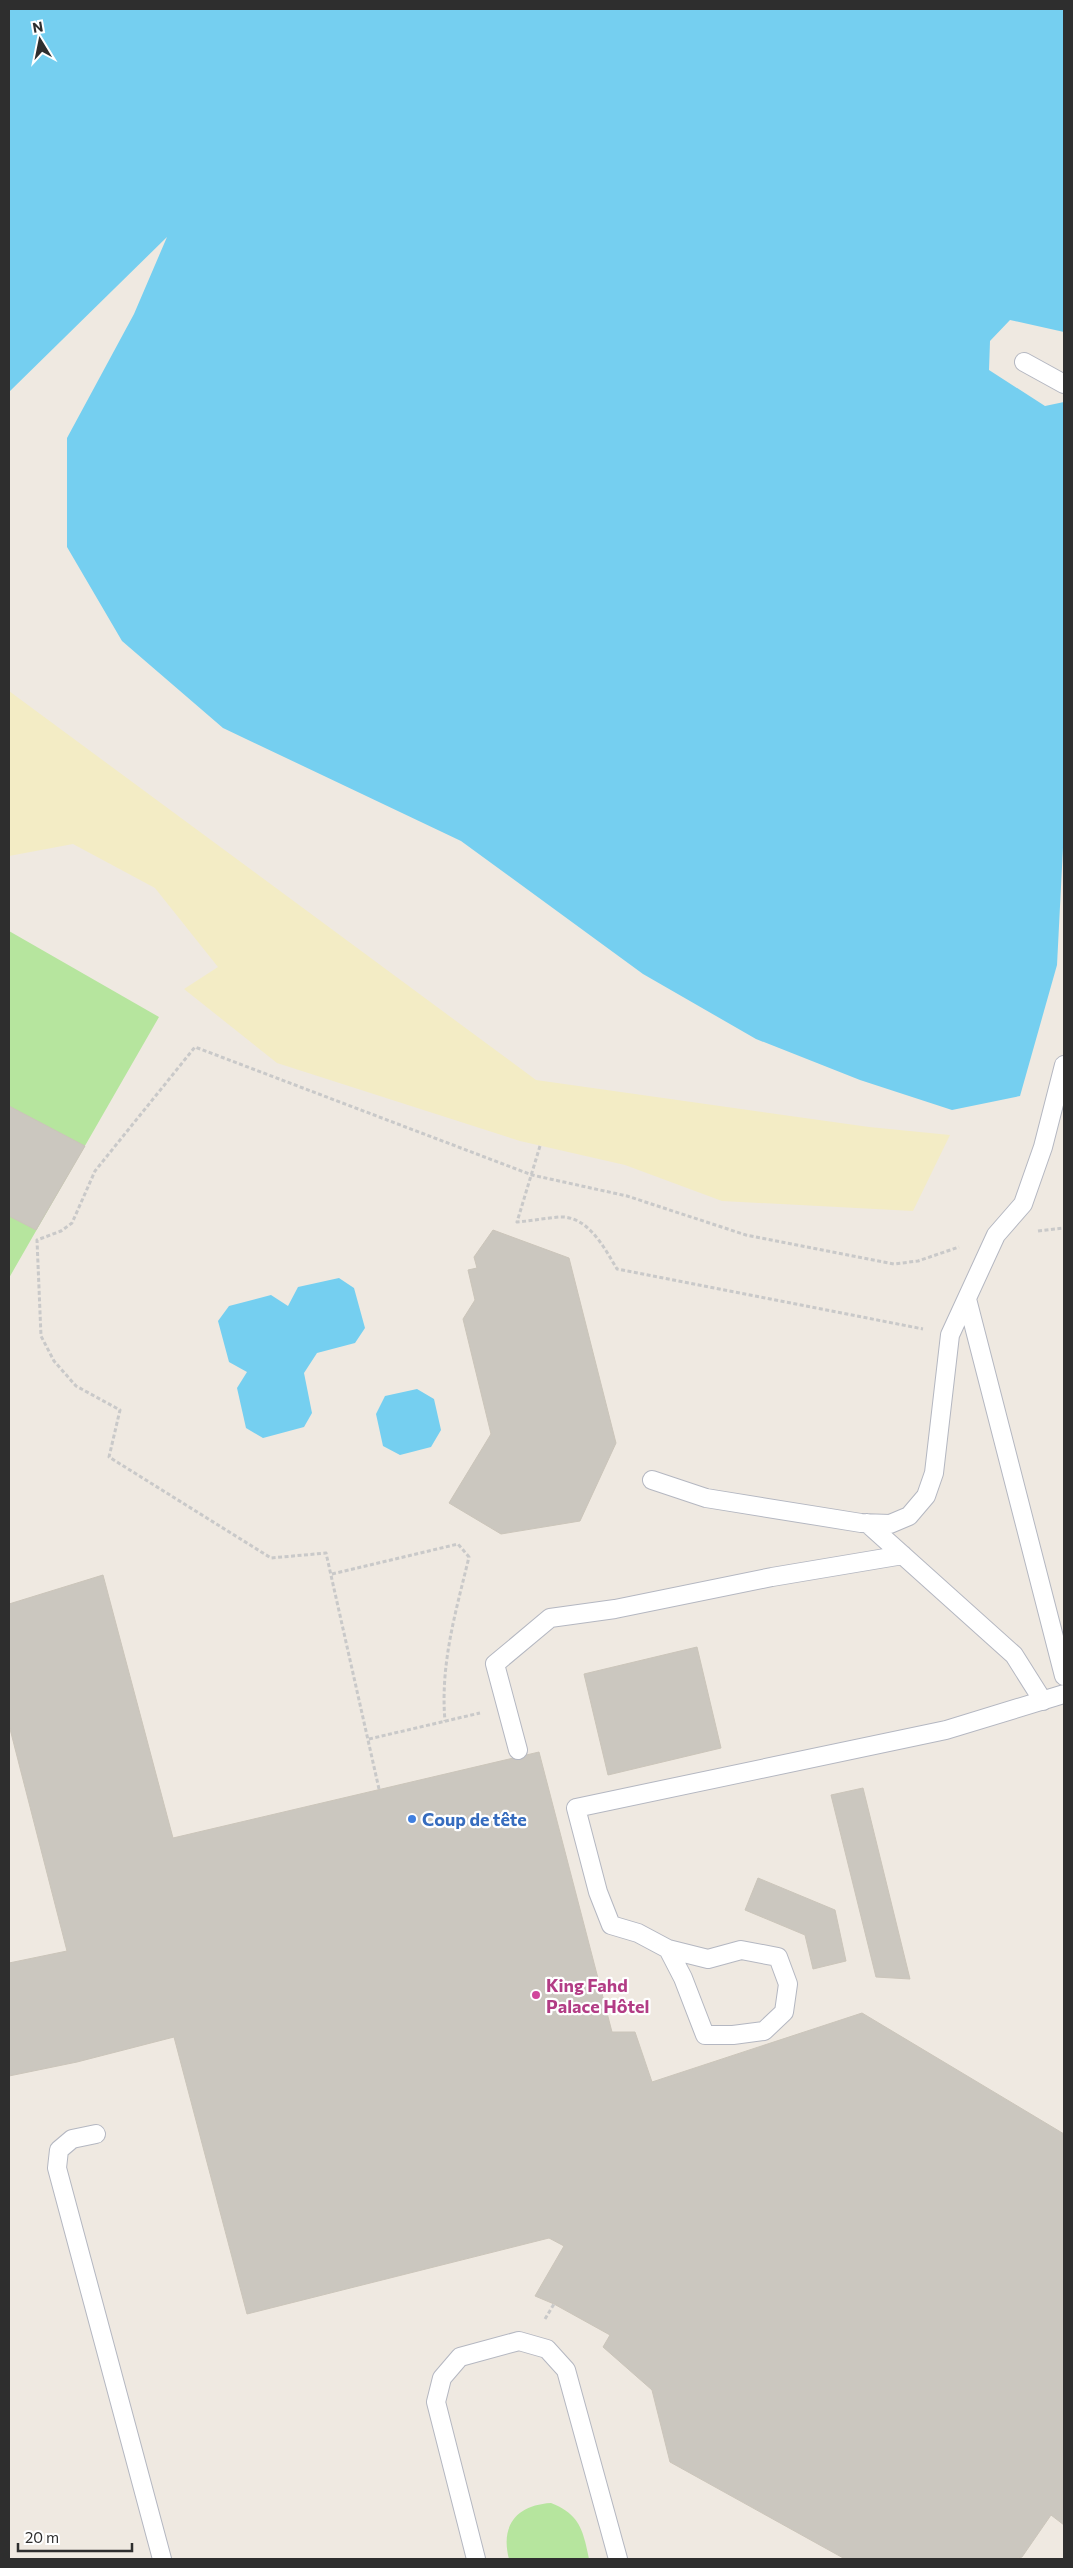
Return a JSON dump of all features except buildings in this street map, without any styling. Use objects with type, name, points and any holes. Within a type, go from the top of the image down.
[{"type":"lane","points":[[1024,362],[1064,384]]},
{"type":"lane","points":[[652,1480],[706,1498],[867,1523],[890,1524],[909,1516],[926,1496],[934,1473],[950,1335],[996,1235],[1023,1204],[1043,1147],[1064,1065]]},
{"type":"lane","points":[[967,1299],[1064,1676]]},
{"type":"lane","points":[[867,1523],[1014,1655],[1043,1700]]},
{"type":"lane","points":[[518,1750],[494,1664],[550,1618],[615,1609],[772,1577],[903,1555]]},
{"type":"lane","points":[[668,1948],[683,1978],[705,2034],[733,2035],[764,2031],[784,2012],[788,1984],[778,1957],[741,1950],[708,1959],[668,1948],[638,1934],[611,1925],[598,1892],[576,1808],[946,1730],[1064,1694]]},
{"type":"lane","points":[[96,2134],[72,2139],[58,2150],[57,2168],[162,2559]]},
{"type":"lane","points":[[476,2559],[436,2402],[442,2378],[460,2357],[519,2340],[547,2349],[566,2370],[618,2559]]},
{"type":"path","points":[[379,1790],[326,1552],[271,1558],[109,1457],[120,1410],[76,1386],[54,1361],[40,1336],[37,1240],[60,1231],[72,1223],[95,1171],[194,1047],[532,1175],[627,1196],[746,1235],[894,1264],[918,1260],[996,1235]]},
{"type":"path","points":[[540,1146],[517,1222],[562,1217],[583,1225],[599,1238],[617,1269],[950,1335]]},
{"type":"path","points":[[332,1574],[458,1544],[469,1557],[450,1635],[444,1672],[445,1721]]},
{"type":"path","points":[[369,1739],[506,1707]]},
{"type":"green space","points":[[9,931],[159,1017],[9,1278]]},
{"type":"green space","points":[[551,2503],[569,2513],[575,2519],[585,2540],[589,2559],[509,2559],[507,2536],[509,2527],[514,2519],[529,2508]]},
{"type":"sand","points":[[9,691],[536,1080],[869,1127],[950,1135],[913,1211],[722,1201],[625,1165],[520,1141],[277,1063],[184,989],[218,967],[155,888],[73,844],[9,856]]},
{"type":"water","points":[[9,9],[1064,9],[1064,332],[1010,320],[990,341],[989,370],[1045,406],[1064,402],[1064,828],[1057,965],[1020,1096],[952,1110],[860,1080],[756,1039],[643,974],[461,841],[223,728],[122,641],[67,547],[67,438],[134,314],[167,237],[9,392]]},
{"type":"water","points":[[339,1278],[354,1288],[365,1328],[355,1343],[317,1353],[304,1373],[312,1413],[304,1427],[263,1438],[246,1428],[237,1388],[247,1372],[229,1362],[218,1321],[229,1306],[271,1295],[288,1306],[298,1287]]},
{"type":"water","points":[[417,1389],[434,1399],[441,1430],[431,1447],[400,1455],[383,1446],[376,1414],[385,1396]]},
{"type":"place","name":"Coup de tête","points":[[412,1819]]},
{"type":"place","name":"King Fahd Palace Hôtel","points":[[536,1995]]}]
